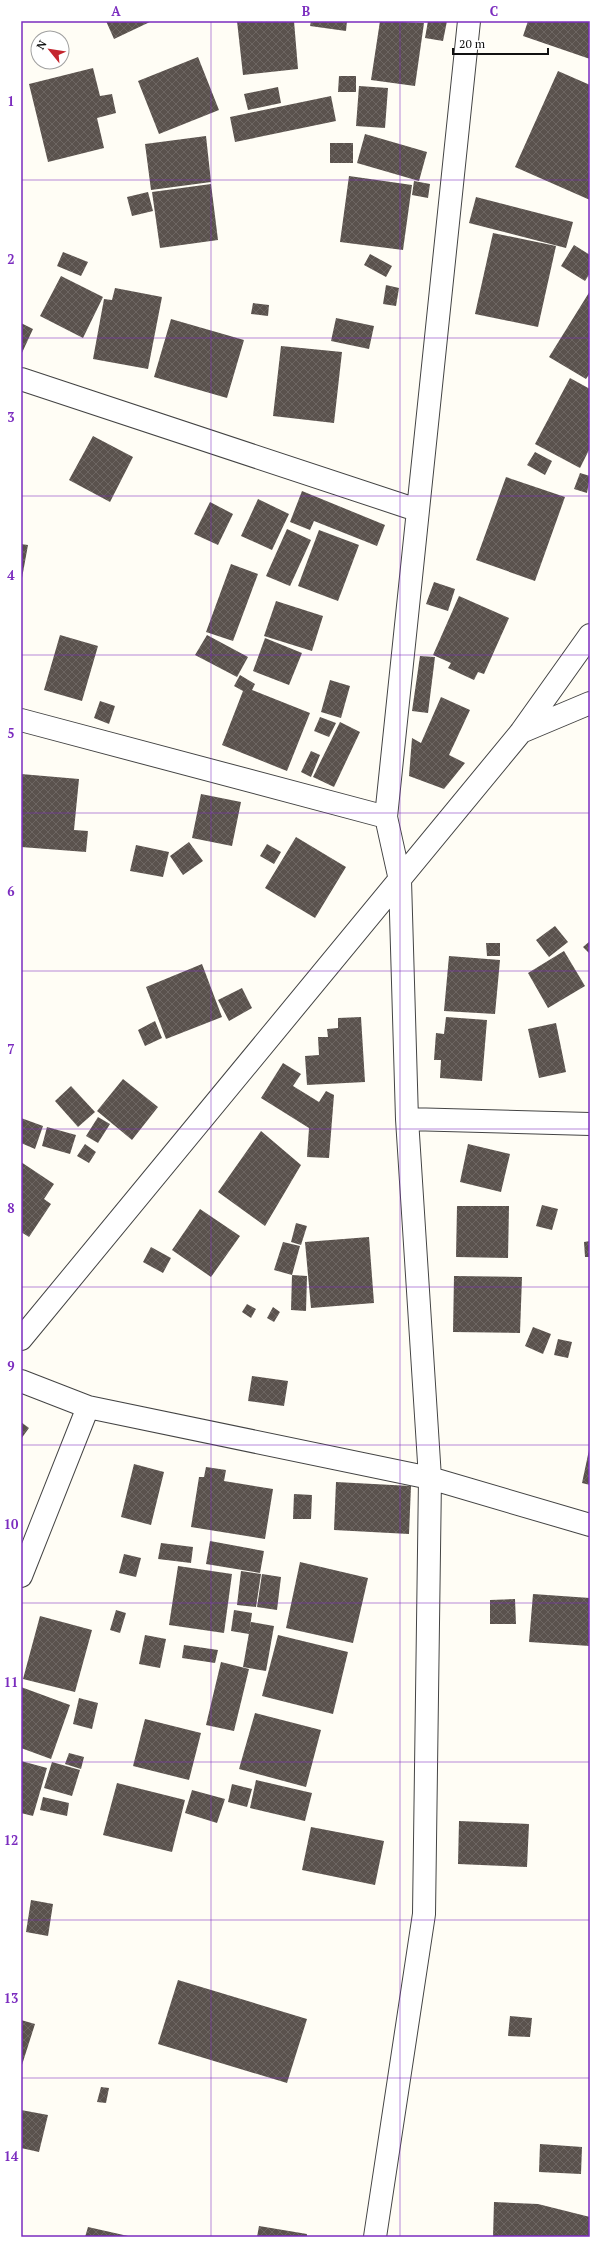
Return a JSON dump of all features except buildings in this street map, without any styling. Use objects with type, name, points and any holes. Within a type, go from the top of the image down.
[{"type":"street","points":[[375,2237],[424,1914],[430,1478],[408,1119],[400,880],[386,817],[469,21]]},
{"type":"street","points":[[21,379],[417,510]]},
{"type":"street","points":[[21,1339],[521,732],[590,635]]},
{"type":"street","points":[[521,732],[590,703]]},
{"type":"street","points":[[21,720],[386,817]]},
{"type":"street","points":[[408,1119],[590,1124]]},
{"type":"street","points":[[21,1381],[88,1407],[430,1478],[590,1526]]},
{"type":"street","points":[[21,1576],[88,1407]]}]
